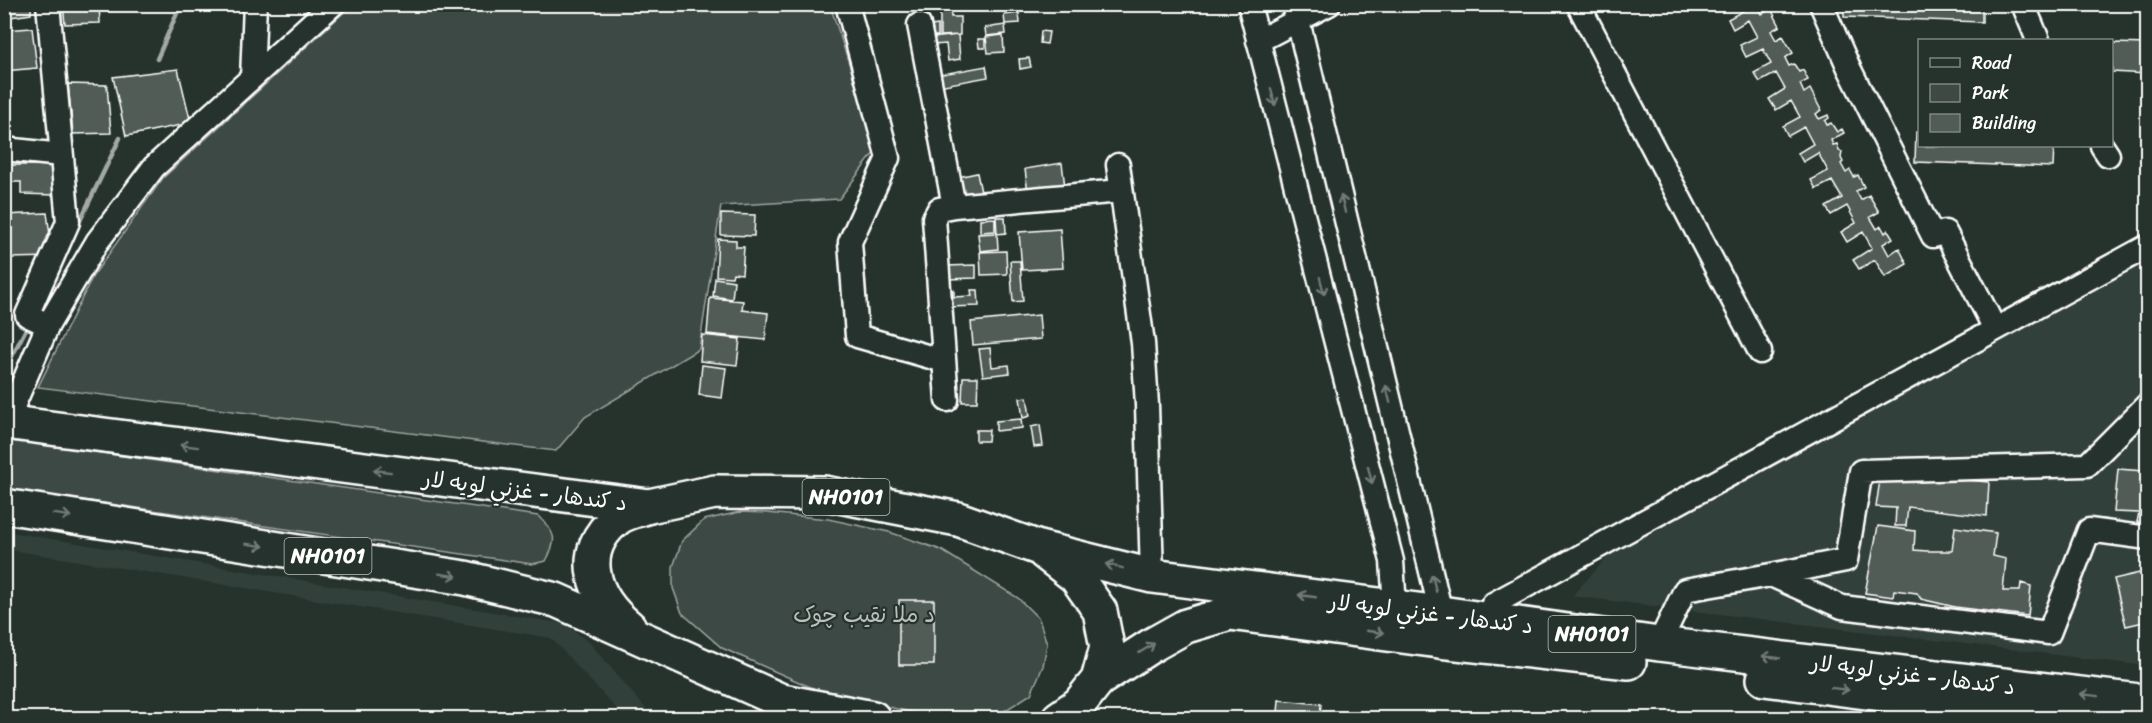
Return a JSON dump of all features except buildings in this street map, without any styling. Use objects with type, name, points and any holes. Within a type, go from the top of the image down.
[{"type":"highway","name":"د کندهار - غزني لويه لار","points":[[5,422],[648,506],[715,492],[824,493],[958,519],[1039,548],[1152,576],[1395,608],[1440,627],[1486,619],[1659,644],[2148,702]]},
{"type":"highway","name":"NH0101","points":[[4,506],[465,578],[556,600],[782,701],[873,718]]},
{"type":"highway","name":"NH0101","points":[[643,639],[614,615],[597,589],[592,565],[597,540],[619,517],[648,506]]},
{"type":"highway","name":"د کندهار - غزني لويه لار","points":[[1039,548],[1076,577],[1100,611],[1107,647],[1081,705]]},
{"type":"highway","name":"د کندهار - غزني لويه لار","points":[[1081,705],[1186,626],[1230,613],[1440,627],[1609,659],[2071,718]]},
{"type":"highway","points":[[782,701],[811,718]]},
{"type":"street","points":[[5,422],[68,222],[48,4]]},
{"type":"street","points":[[252,78],[255,4]]},
{"type":"street","points":[[38,320],[154,167],[333,4]]},
{"type":"street","points":[[847,4],[888,158],[850,242],[857,336],[944,361]]},
{"type":"street","points":[[1249,4],[1392,561],[1395,608]]},
{"type":"street","points":[[1258,41],[1296,13],[1329,4]]},
{"type":"street","points":[[1578,4],[1760,352]]},
{"type":"street","points":[[1821,4],[1849,68],[1933,236],[1945,232],[1995,329]]},
{"type":"street","points":[[2023,4],[2038,39]]},
{"type":"street","points":[[1296,13],[1440,627]]},
{"type":"street","points":[[919,25],[954,206]]},
{"type":"street","points":[[4,149],[62,155]]},
{"type":"street","points":[[1118,165],[1143,343],[1152,576]]},
{"type":"street","points":[[947,400],[934,219],[939,210],[954,206],[1121,191]]},
{"type":"street","points":[[1486,619],[1493,604],[2148,246]]},
{"type":"street","points":[[1659,644],[1684,590],[1846,560],[1861,471],[2087,465],[2148,404]]},
{"type":"street","points":[[1771,575],[1842,607],[2049,633],[2089,530],[2148,538]]},
{"type":"shaded area","points":[[2147,259],[2147,666],[1572,596],[1622,541]]},
{"type":"shaded area","points":[[4,531],[565,624],[589,642],[651,715],[657,718],[625,718],[551,638],[5,549]]},
{"type":"green space","points":[[352,5],[830,5],[877,149],[839,199],[721,206],[699,349],[585,417],[556,451],[38,387],[93,276],[163,178]]},
{"type":"green space","points":[[5,439],[538,516],[552,532],[553,542],[546,561],[532,564],[5,489]]},
{"type":"green space","name":"د ملا نقيب چوک","points":[[740,512],[828,519],[889,532],[941,550],[1018,598],[1039,619],[1047,644],[1043,666],[1031,694],[998,715],[925,715],[824,693],[722,648],[682,613],[673,588],[673,567],[682,541],[704,520]]},
{"type":"waterway","points":[[157,59],[181,4]]},
{"type":"waterway","points":[[77,227],[120,138]]},
{"type":"waterway","points":[[4,372],[29,323]]}]
